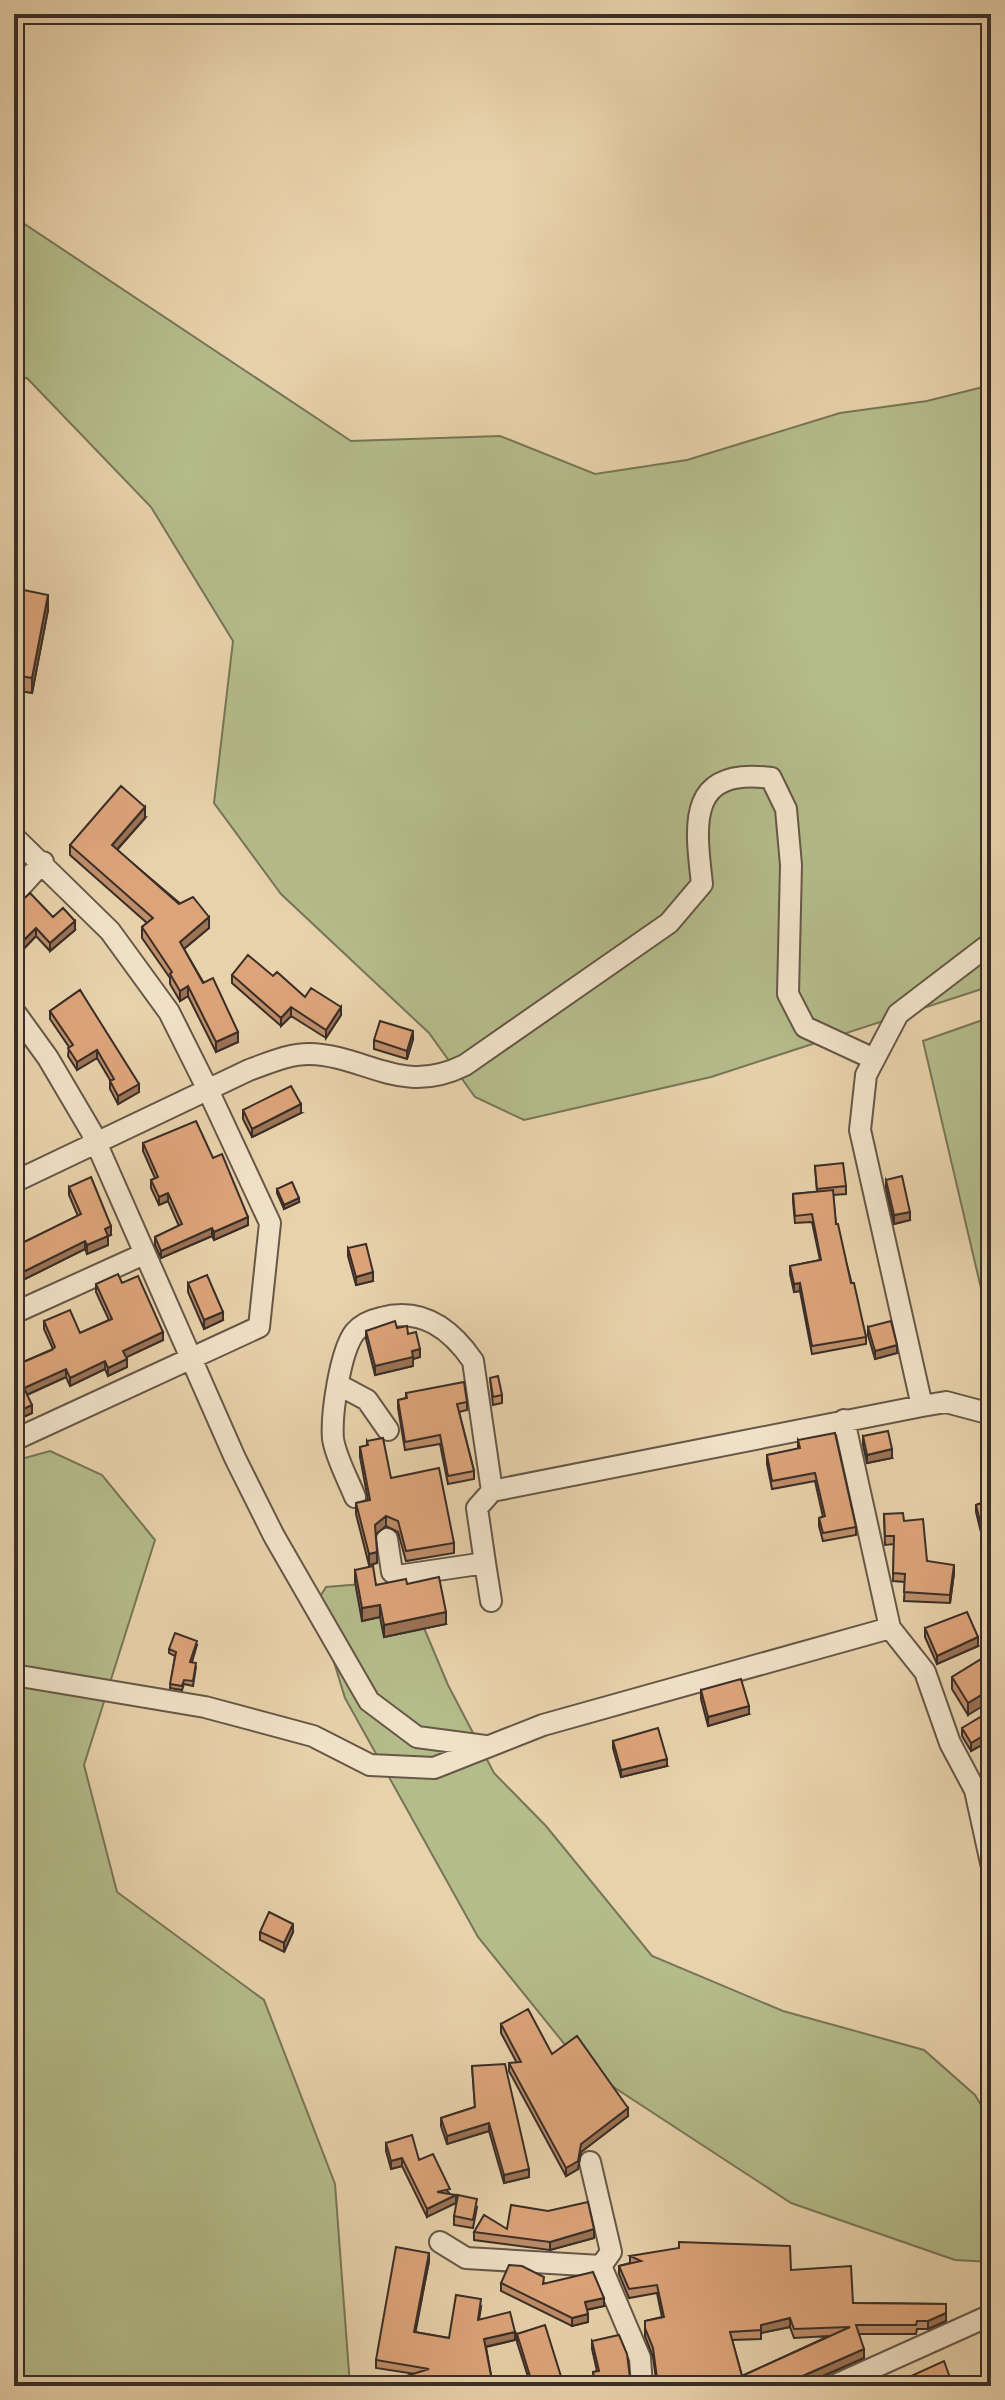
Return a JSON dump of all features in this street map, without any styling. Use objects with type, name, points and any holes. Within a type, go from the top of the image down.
[{"type":"street","points":[[14,1182],[249,1070],[299,1054],[313,1054],[411,1076],[452,1072],[465,1065],[669,923],[702,884],[696,833],[700,802],[721,782],[748,775],[771,778],[786,809],[791,865],[788,994],[805,1027],[874,1059]]},
{"type":"street","points":[[14,837],[43,862],[110,931],[169,1012],[270,1223],[259,1327],[188,1357],[14,1440]]},
{"type":"street","points":[[14,894],[43,862]]},
{"type":"street","points":[[922,1406],[860,1130],[866,1075],[898,1014],[991,943]]},
{"type":"street","points":[[14,1011],[48,1058],[97,1145],[188,1357],[274,1536],[369,1701],[417,1737],[485,1746]]},
{"type":"street","points":[[14,1313],[144,1254]]},
{"type":"street","points":[[355,1497],[333,1437],[346,1348],[354,1334],[373,1320],[417,1315],[447,1330],[473,1361],[492,1491]]},
{"type":"street","points":[[339,1385],[367,1400],[388,1430]]},
{"type":"street","points":[[491,1601],[477,1508],[492,1491],[946,1402],[991,1414]]},
{"type":"street","points":[[844,1420],[890,1628],[925,1672],[950,1743],[975,1790],[991,1863]]},
{"type":"street","points":[[387,1539],[392,1572],[397,1576],[485,1563]]},
{"type":"street","points":[[14,1675],[205,1707],[313,1736],[370,1765],[434,1768],[543,1725],[890,1628]]},
{"type":"street","points":[[590,2162],[611,2252],[601,2266]]},
{"type":"street","points":[[440,2242],[466,2258],[601,2266]]},
{"type":"street","points":[[601,2266],[640,2358],[642,2386]]},
{"type":"street","points":[[833,2386],[991,2315]]},
{"type":"green space","points":[[14,217],[351,441],[500,436],[595,474],[687,460],[840,413],[927,401],[991,385],[991,986],[711,1077],[524,1120],[475,1097],[429,1033],[281,894],[214,803],[233,641],[151,507],[27,378],[14,379]]},
{"type":"green space","points":[[991,1017],[991,1331],[923,1041]]},
{"type":"green space","points":[[50,1451],[102,1475],[155,1540],[84,1765],[117,1892],[264,2000],[335,2184],[350,2386],[14,2386],[14,1461]]},
{"type":"green space","points":[[362,1584],[411,1597],[448,1685],[494,1773],[546,1826],[652,1956],[783,2011],[924,2050],[975,2095],[991,2122],[991,2262],[955,2260],[791,2203],[583,2067],[478,1937],[345,1698],[316,1603],[326,1587]]},
{"type":"building","points":[[14,588],[48,595],[32,678],[14,675]]},
{"type":"building","points":[[121,786],[145,807],[112,845],[179,904],[193,897],[209,917],[180,942],[203,983],[213,978],[238,1032],[216,1042],[188,986],[180,991],[170,974],[172,972],[142,927],[153,918],[70,845]]},
{"type":"building","points":[[30,893],[53,917],[63,908],[75,921],[50,943],[36,928],[14,950],[14,908]]},
{"type":"building","points":[[248,955],[273,976],[277,972],[305,997],[311,988],[341,1007],[326,1030],[291,1007],[281,1018],[232,975]]},
{"type":"building","points":[[80,990],[139,1084],[118,1096],[110,1081],[114,1079],[97,1050],[77,1062],[68,1048],[73,1045],[50,1011]]},
{"type":"building","points":[[380,1021],[413,1031],[407,1051],[374,1040]]},
{"type":"building","points":[[14,1035],[23,1048],[14,1055]]},
{"type":"building","points":[[291,1086],[301,1104],[252,1129],[243,1110]]},
{"type":"building","points":[[196,1121],[213,1158],[222,1154],[248,1217],[214,1232],[212,1228],[161,1251],[155,1237],[182,1224],[168,1193],[159,1197],[151,1180],[158,1177],[143,1143]]},
{"type":"building","points":[[843,1163],[846,1186],[817,1189],[815,1166]]},
{"type":"building","points":[[902,1176],[910,1212],[894,1215],[886,1180]]},
{"type":"building","points":[[91,1177],[111,1226],[105,1229],[108,1236],[87,1245],[85,1241],[17,1275],[14,1247],[81,1214],[69,1187]]},
{"type":"building","points":[[292,1182],[299,1198],[284,1205],[277,1189]]},
{"type":"building","points":[[833,1190],[836,1224],[866,1337],[812,1346],[800,1283],[794,1284],[790,1266],[821,1260],[812,1214],[795,1216],[793,1194]]},
{"type":"building","points":[[366,1244],[373,1272],[356,1277],[348,1248]]},
{"type":"building","points":[[118,1274],[122,1283],[138,1276],[163,1332],[123,1351],[127,1359],[108,1368],[105,1361],[70,1378],[66,1369],[24,1388],[32,1405],[17,1412],[14,1406],[14,1366],[55,1347],[44,1321],[70,1310],[80,1333],[112,1319],[96,1284]]},
{"type":"building","points":[[207,1275],[223,1312],[204,1320],[188,1283]]},
{"type":"building","points":[[395,1321],[397,1328],[407,1326],[408,1334],[416,1332],[420,1349],[412,1351],[413,1357],[375,1366],[366,1331]]},
{"type":"building","points":[[891,1321],[897,1345],[875,1351],[868,1327]]},
{"type":"building","points":[[498,1376],[502,1395],[493,1397],[490,1378]]},
{"type":"building","points":[[464,1382],[467,1402],[457,1404],[474,1471],[448,1476],[440,1435],[405,1442],[398,1400],[407,1398],[406,1393]]},
{"type":"building","points":[[888,1431],[892,1449],[867,1455],[863,1436]]},
{"type":"building","points":[[835,1433],[856,1527],[823,1533],[819,1518],[825,1516],[815,1473],[772,1481],[767,1455],[800,1448],[798,1440]]},
{"type":"building","points":[[383,1438],[391,1478],[439,1468],[454,1543],[406,1551],[398,1521],[386,1516],[375,1525],[377,1552],[369,1554],[356,1503],[370,1500],[360,1447],[368,1445],[367,1441]]},
{"type":"building","points":[[991,1500],[991,1566],[976,1505]]},
{"type":"building","points":[[903,1513],[904,1521],[923,1519],[927,1561],[954,1565],[950,1595],[904,1592],[905,1574],[893,1573],[894,1536],[885,1536],[884,1514]]},
{"type":"building","points":[[373,1566],[376,1585],[406,1579],[407,1584],[439,1577],[446,1612],[384,1625],[380,1605],[362,1608],[355,1570]]},
{"type":"building","points":[[967,1612],[978,1637],[937,1656],[925,1628]]},
{"type":"building","points":[[175,1633],[197,1641],[190,1662],[196,1663],[193,1681],[184,1680],[182,1686],[170,1684],[176,1652],[169,1649]]},
{"type":"building","points":[[991,1653],[991,1689],[968,1703],[952,1677]]},
{"type":"building","points":[[741,1679],[749,1706],[708,1717],[701,1690]]},
{"type":"building","points":[[987,1713],[991,1731],[971,1743],[962,1728]]},
{"type":"building","points":[[658,1728],[667,1759],[621,1770],[613,1741]]},
{"type":"building","points":[[269,1912],[293,1924],[284,1943],[260,1932]]},
{"type":"building","points":[[528,2009],[552,2054],[577,2036],[628,2108],[581,2144],[578,2161],[566,2168],[509,2063],[521,2062],[501,2024]]},
{"type":"building","points":[[505,2064],[529,2169],[504,2175],[489,2123],[447,2136],[441,2118],[475,2107],[472,2066]]},
{"type":"building","points":[[412,2135],[419,2160],[433,2154],[450,2189],[437,2192],[456,2195],[427,2209],[402,2158],[391,2161],[386,2143]]},
{"type":"building","points":[[458,2195],[477,2199],[473,2220],[454,2216]]},
{"type":"building","points":[[588,2202],[594,2229],[550,2242],[474,2232],[484,2215],[507,2229],[511,2205],[548,2211]]},
{"type":"building","points":[[679,2242],[790,2246],[791,2270],[851,2266],[853,2303],[946,2304],[946,2313],[928,2321],[917,2321],[916,2325],[856,2325],[864,2349],[798,2378],[800,2381],[790,2386],[717,2386],[716,2383],[658,2386],[653,2348],[645,2328],[645,2321],[664,2317],[657,2285],[629,2289],[619,2266],[641,2261],[630,2256],[679,2248]],"holes":[[[790,2318],[794,2329],[850,2327],[742,2376],[730,2332],[761,2330],[761,2325]]]},
{"type":"building","points":[[396,2247],[429,2253],[414,2332],[449,2338],[456,2295],[481,2299],[478,2320],[510,2312],[515,2332],[484,2339],[493,2386],[374,2386],[429,2369],[376,2360]]},
{"type":"building","points":[[509,2265],[522,2266],[544,2277],[543,2284],[593,2272],[604,2298],[585,2302],[588,2314],[572,2318],[501,2283]]},
{"type":"building","points":[[545,2325],[564,2386],[533,2386],[517,2334]]},
{"type":"building","points":[[619,2335],[627,2354],[631,2386],[596,2386],[593,2372],[599,2371],[592,2341]]},
{"type":"building","points":[[944,2361],[953,2386],[900,2386],[898,2382]]}]
